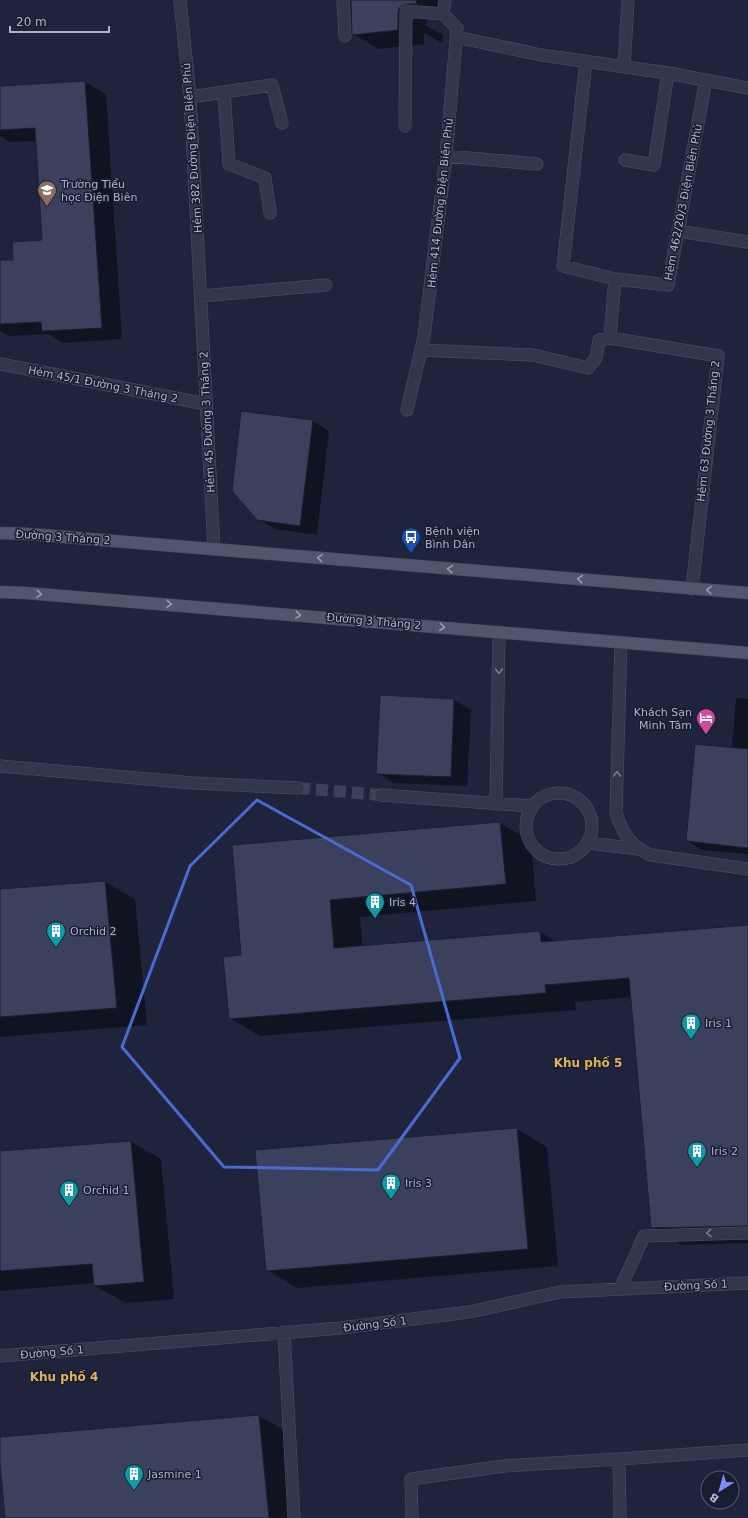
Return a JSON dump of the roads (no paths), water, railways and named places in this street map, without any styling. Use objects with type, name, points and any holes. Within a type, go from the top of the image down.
[{"type":"main road","name":"Đường 3 Tháng 2","points":[[0,533],[29,534],[748,593]]},
{"type":"main road","name":"Đường 3 Tháng 2","points":[[0,592],[748,653]]},
{"type":"street","name":"Hẻm 382 Đường Điện Biên Phủ","points":[[180,0],[190,97],[201,296]]},
{"type":"street","points":[[343,0],[345,36]]},
{"type":"street","points":[[405,126],[406,11],[443,14],[445,0]]},
{"type":"street","points":[[624,67],[628,0]]},
{"type":"street","name":"Hẻm 414 Đường Điện Biên Phủ","points":[[407,410],[424,337],[446,156],[457,28],[443,14]]},
{"type":"street","points":[[456,38],[541,55],[668,73],[748,88]]},
{"type":"street","points":[[421,350],[533,355],[588,368],[596,358],[599,340],[610,338],[615,279],[563,266],[586,62]]},
{"type":"street","points":[[625,160],[654,165],[668,73]]},
{"type":"street","name":"Hẻm 462/20/3 Điện Biên Phủ","points":[[615,279],[668,285],[706,80]]},
{"type":"street","points":[[190,97],[272,85],[282,123]]},
{"type":"street","points":[[224,92],[229,164],[266,178],[270,213]]},
{"type":"street","points":[[446,156],[538,164]]},
{"type":"street","points":[[678,231],[748,242]]},
{"type":"street","points":[[201,296],[326,285]]},
{"type":"street","name":"Hẻm 45 Đường 3 Tháng 2","points":[[201,296],[214,549]]},
{"type":"street","name":"Hẻm 63 Đường 3 Tháng 2","points":[[610,338],[718,356],[692,589]]},
{"type":"street","name":"Hẻm 45/1 Đường 3 Tháng 2","points":[[0,364],[206,404]]},
{"type":"street","points":[[496,804],[499,632]]},
{"type":"street","points":[[621,642],[616,813],[620,825],[628,839],[638,849]]},
{"type":"street","points":[[0,766],[194,783],[298,788]]},
{"type":"street","points":[[559,793],[571,795],[580,800],[587,808],[593,828],[588,843],[577,855],[568,859],[557,860],[546,857],[536,850],[529,842],[526,830],[526,819],[532,806],[538,800],[548,795],[559,793]]},
{"type":"street","points":[[381,794],[532,806]]},
{"type":"street","points":[[588,843],[638,849],[652,855],[748,869]]},
{"type":"street","points":[[620,1290],[644,1236],[748,1233]]},
{"type":"street","name":"Đường Số 1","points":[[0,1356],[341,1328],[469,1312],[560,1292],[748,1283]]},
{"type":"street","points":[[284,1332],[294,1518]]},
{"type":"street","points":[[412,1518],[411,1479],[504,1466],[748,1450]]},
{"type":"street","points":[[619,1458],[620,1518]]},
{"type":"tunnel","points":[[298,788],[381,795]]},
{"type":"place","name":"Trường Tiểu học Điện Biên","points":[[47,207]]},
{"type":"place","name":"Bệnh viện Bình Dân","points":[[411,554]]},
{"type":"place","name":"Khách Sạn Minh Tâm","points":[[706,735]]},
{"type":"place","name":"Iris 4","points":[[375,919]]},
{"type":"place","name":"Orchid 2","points":[[56,948]]},
{"type":"place","name":"Iris 1","points":[[691,1040]]},
{"type":"place","name":"Iris 2","points":[[697,1168]]},
{"type":"place","name":"Iris 3","points":[[391,1200]]},
{"type":"place","name":"Orchid 1","points":[[69,1207]]},
{"type":"place","name":"Jasmine 1","points":[[134,1491]]},
{"type":"district","name":"Khu phố 5","points":[[588,1063]]},
{"type":"district","name":"Khu phố 4","points":[[64,1377]]}]
